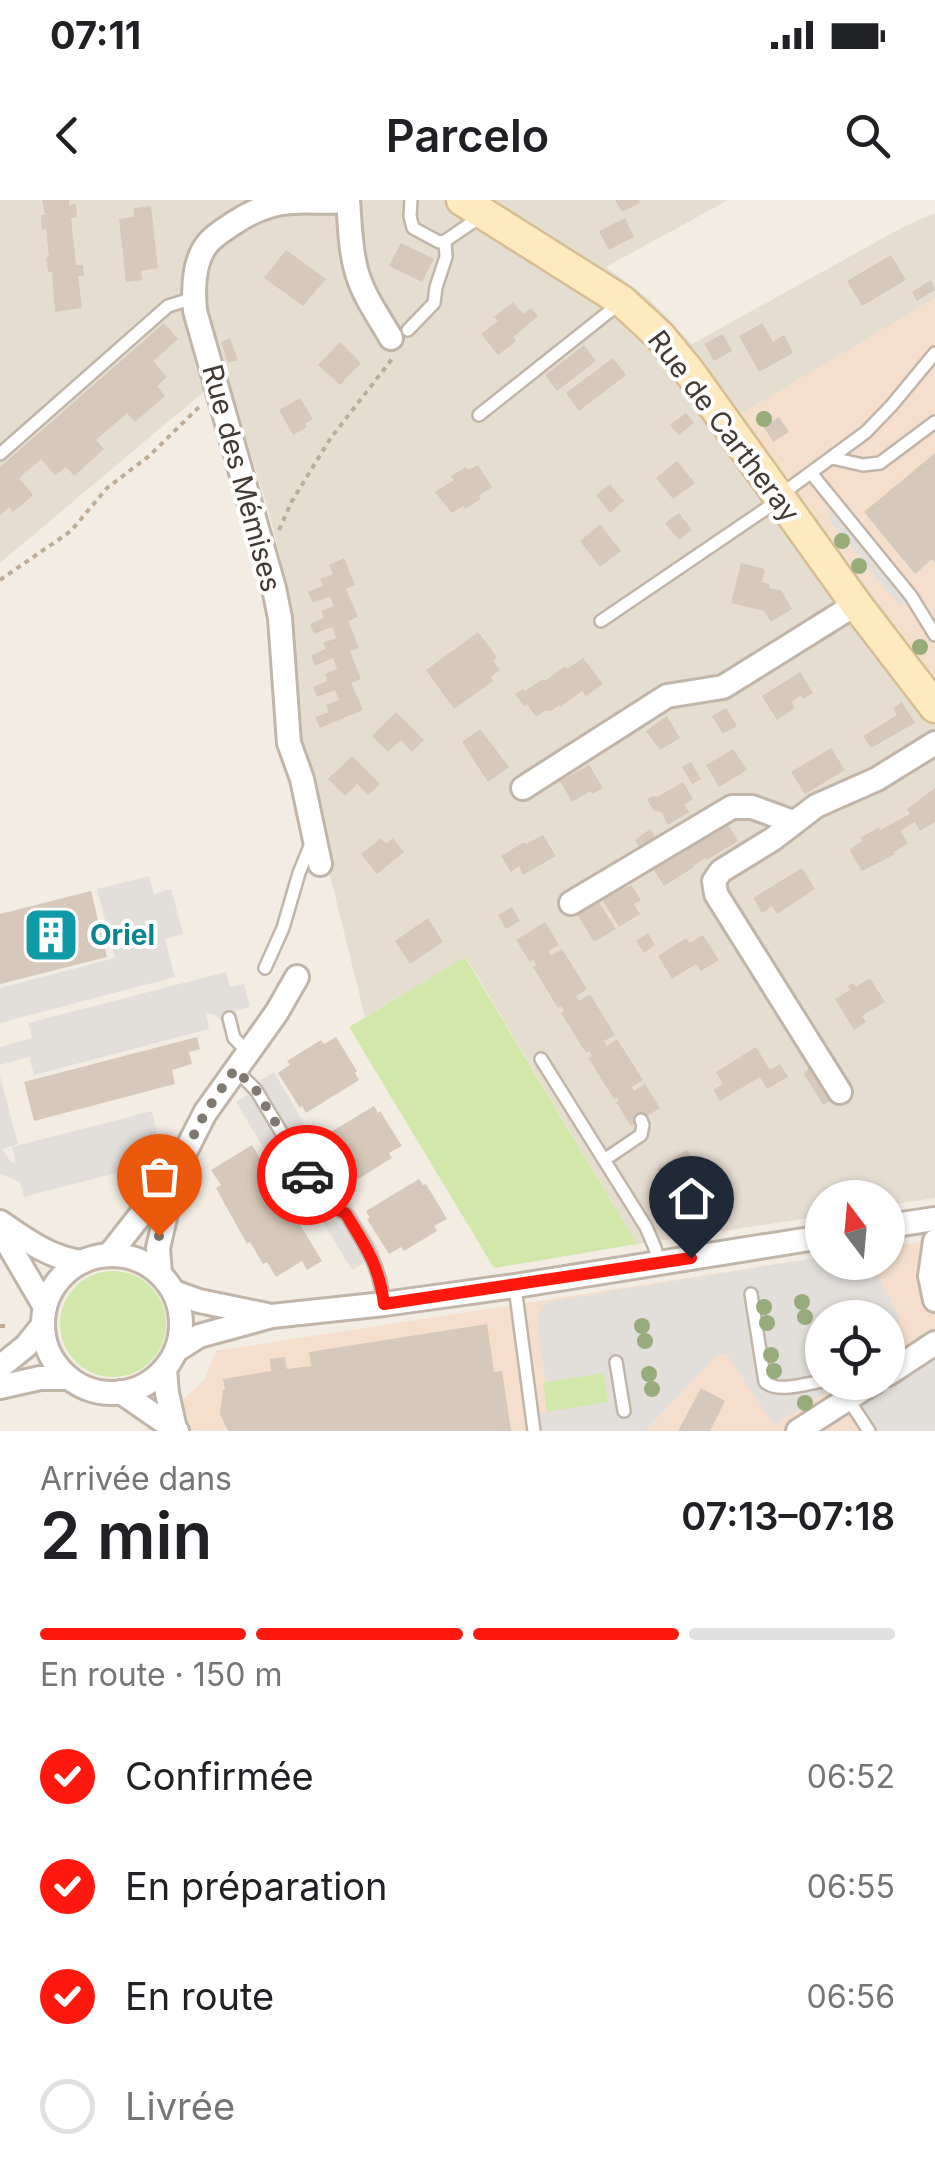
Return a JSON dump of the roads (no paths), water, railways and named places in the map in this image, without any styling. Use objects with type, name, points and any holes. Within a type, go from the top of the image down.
[{"type":"street","name":"Rue des Mémises","points":[[320,864],[302,779],[289,743],[280,618],[194,298],[198,265],[208,243],[246,214],[288,202],[348,200]]},
{"type":"street","points":[[348,200],[357,272],[367,297],[400,334]]},
{"type":"street","name":"Rue de Cartheray","points":[[473,207],[622,301],[652,328],[674,352],[935,707]]},
{"type":"street","points":[[523,788],[667,696],[723,687],[856,604]]},
{"type":"street","points":[[840,1092],[714,888],[714,882],[722,872],[816,806],[877,780],[935,743]]},
{"type":"street","points":[[570,903],[732,807],[752,807],[793,822]]},
{"type":"street","points":[[109,1255],[176,1170],[205,1113],[277,1012],[297,977]]},
{"type":"street","points":[[176,1170],[159,1236],[158,1259],[182,1320],[167,1393],[176,1430]]},
{"type":"street","points":[[905,1223],[935,1219]]},
{"type":"street","points":[[0,1222],[43,1250],[82,1262]]},
{"type":"street","points":[[0,1230],[44,1316],[53,1360],[69,1378],[94,1390],[121,1392],[152,1380],[200,1336],[272,1316],[515,1286],[805,1239]]},
{"type":"street","points":[[935,1241],[930,1276],[935,1300]]},
{"type":"street","points":[[0,1368],[26,1346],[44,1316],[58,1280],[82,1262],[109,1255],[136,1259],[167,1283],[199,1300],[272,1316]]},
{"type":"street","points":[[905,1363],[935,1343]]},
{"type":"street","points":[[0,1388],[40,1378],[69,1378]]},
{"type":"street","points":[[121,1392],[176,1430]]},
{"type":"street","points":[[798,1431],[835,1400]]},
{"type":"lane","points":[[412,200],[413,228],[438,242],[444,241],[473,207]]},
{"type":"lane","points":[[400,334],[434,302],[446,257],[444,241]]},
{"type":"lane","points":[[0,454],[168,306],[194,298]]},
{"type":"lane","points":[[479,415],[622,301]]},
{"type":"lane","points":[[601,621],[862,436],[935,352]]},
{"type":"lane","points":[[832,458],[880,463],[935,422]]},
{"type":"lane","points":[[810,474],[911,596],[934,632]]},
{"type":"lane","points":[[265,968],[284,928],[298,873],[314,837]]},
{"type":"lane","points":[[229,1018],[256,1090],[323,1202],[346,1214],[376,1264],[384,1304]]},
{"type":"lane","points":[[541,1059],[651,1237],[658,1263]]},
{"type":"lane","points":[[604,1160],[641,1135],[641,1120]]},
{"type":"lane","points":[[308,1147],[337,1192],[341,1210]]},
{"type":"lane","points":[[515,1286],[534,1431]]},
{"type":"lane","points":[[751,1294],[765,1382],[778,1388],[805,1383]]},
{"type":"lane","points":[[616,1362],[624,1411]]},
{"type":"lane","points":[[846,1400],[868,1431]]},
{"type":"place","name":"Oriel","points":[[51,935]]}]
